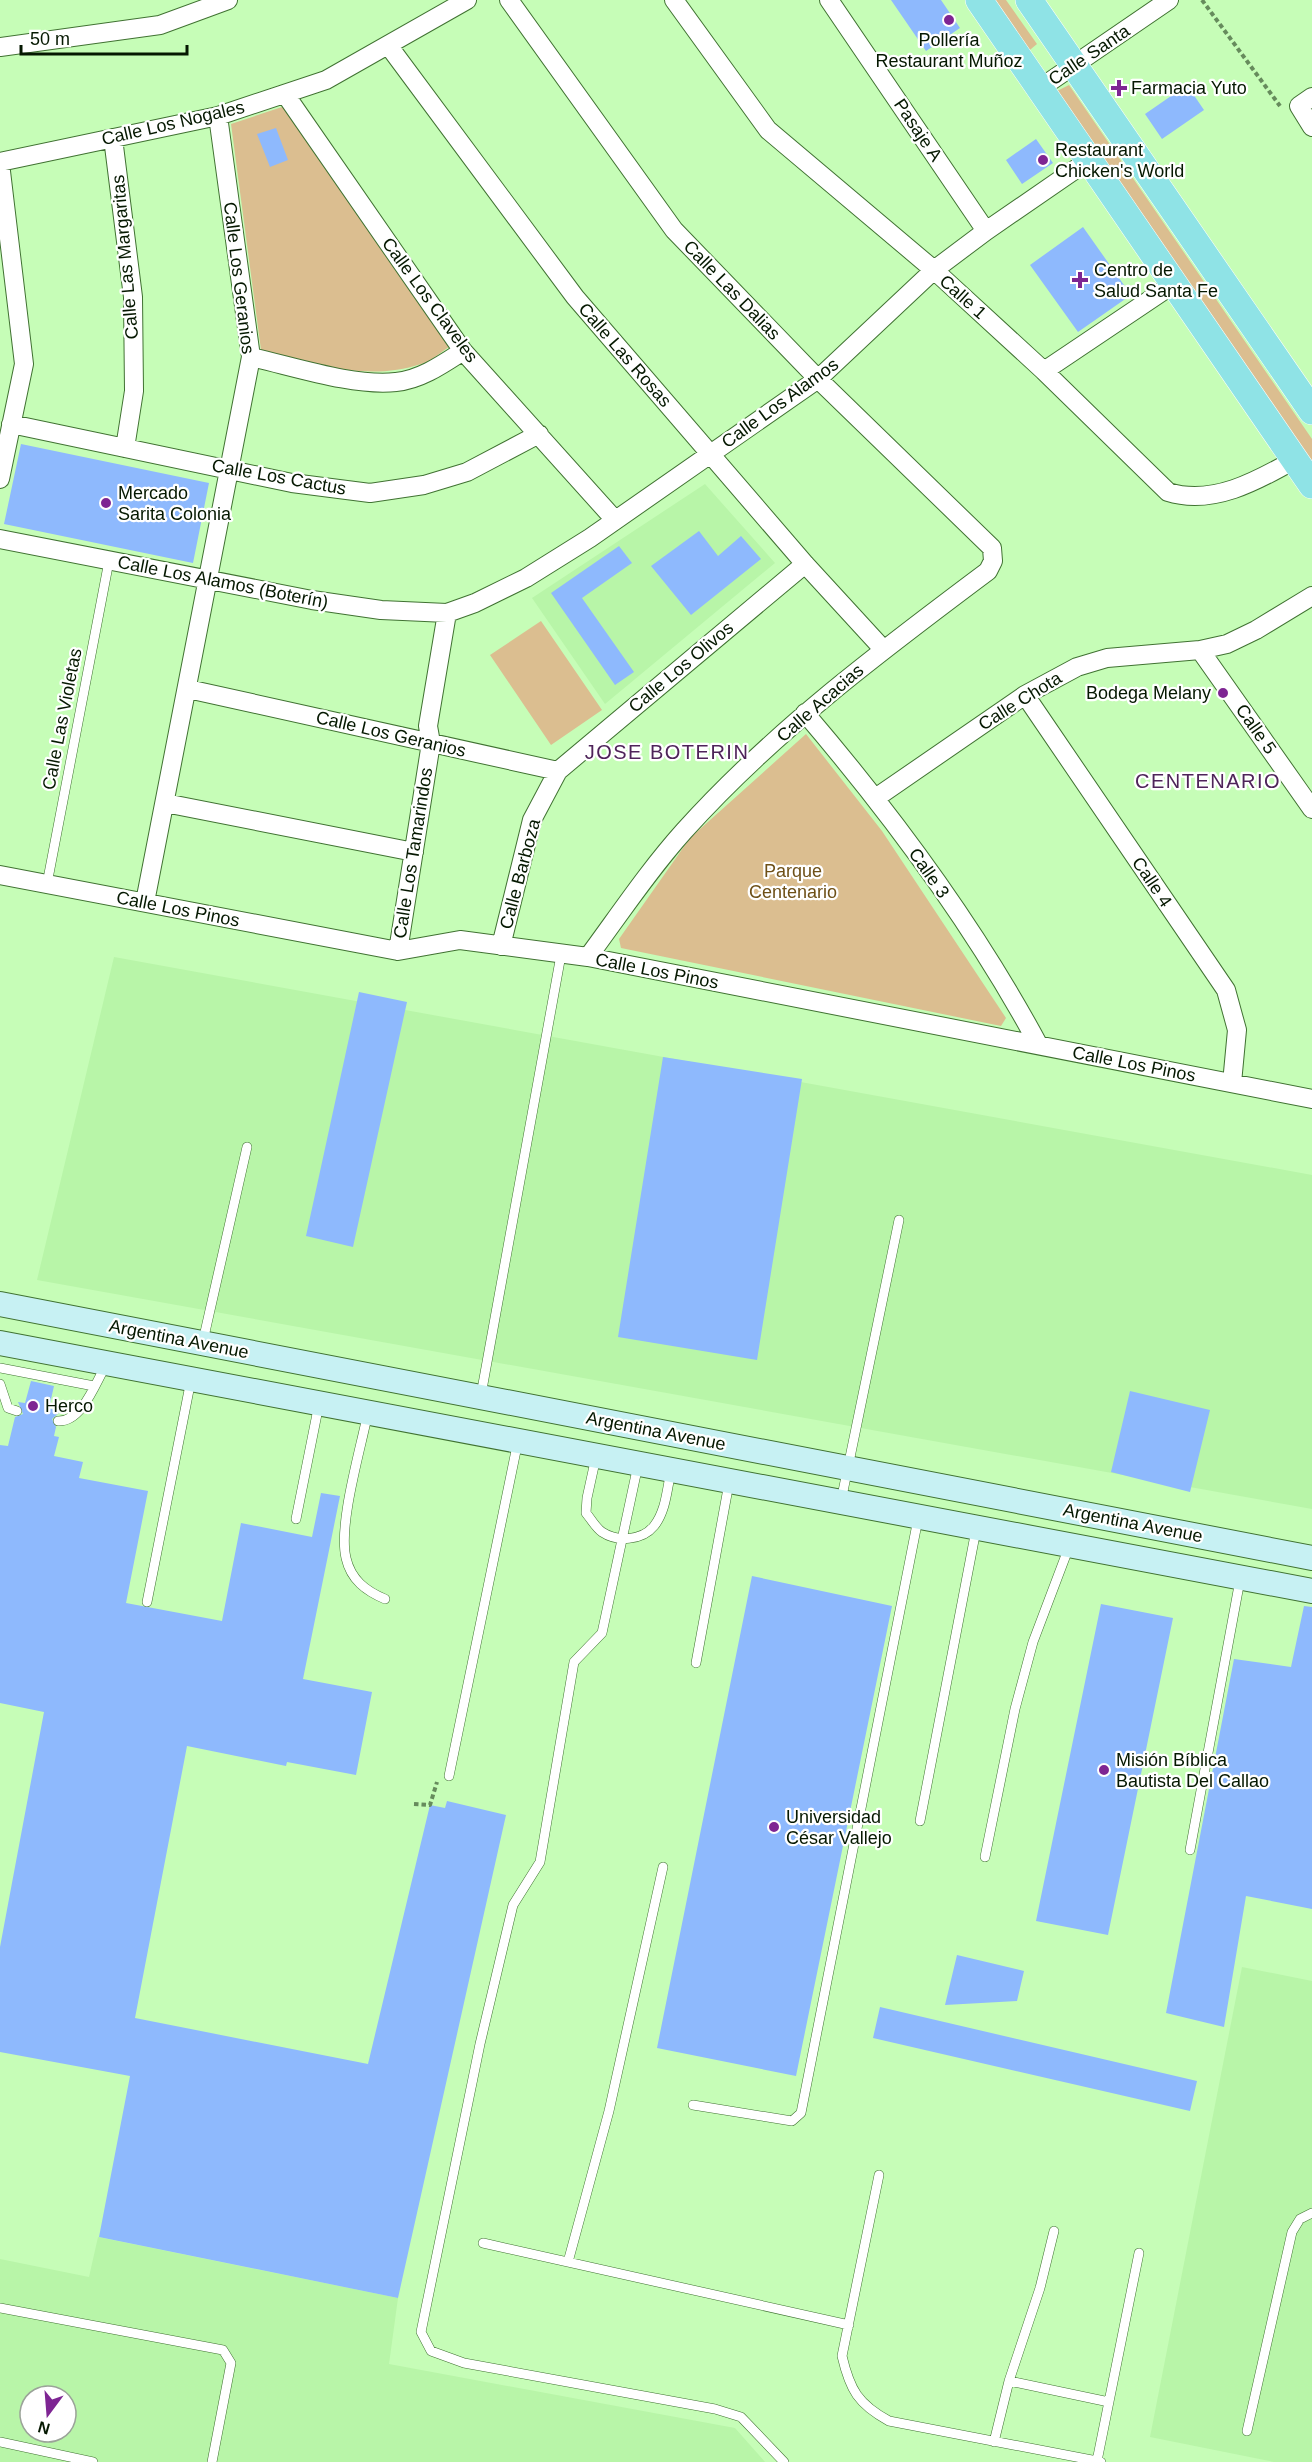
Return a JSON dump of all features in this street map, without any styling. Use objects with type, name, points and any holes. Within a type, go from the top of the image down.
[{"type":"main road","points":[[978,0],[1312,485]]},
{"type":"main road","points":[[1029,0],[1312,411]]},
{"type":"main road","name":"Argentina Avenue","points":[[0,1304],[1312,1558]]},
{"type":"main road","name":"Argentina Avenue","points":[[0,1343],[1312,1591]]},
{"type":"main road","points":[[949,1522],[956,1489]]},
{"type":"main road","points":[[1177,1566],[1183,1533]]},
{"type":"street","points":[[0,47],[160,25],[228,0]]},
{"type":"street","name":"Calle Los Nogales","points":[[0,163],[218,116],[326,80],[467,0]]},
{"type":"street","name":"Calle Las Dalias","points":[[509,0],[674,230],[818,379],[992,548]]},
{"type":"street","name":"Calle 1","points":[[674,0],[768,130],[934,270],[1044,371],[1168,492],[1184,497],[1217,494],[1258,480],[1294,460]]},
{"type":"street","name":"Pasaje A","points":[[829,0],[986,231]]},
{"type":"street","name":"Calle Santa","points":[[1039,89],[1169,0]]},
{"type":"street","name":"Calle Las Rosas","points":[[387,45],[575,297],[805,564],[884,649]]},
{"type":"street","name":"Calle Los Claveles","points":[[285,94],[463,351],[615,520]]},
{"type":"street","points":[[1306,102],[1312,127]]},
{"type":"street","name":"Calle Los Geranios","points":[[145,902],[251,357],[218,116]]},
{"type":"street","name":"Calle Las Margaritas","points":[[113,138],[133,297],[134,391],[125,448]]},
{"type":"street","name":"Calle Los Alamos","points":[[447,613],[475,603],[526,578],[615,520],[818,379],[934,270],[1089,160]]},
{"type":"street","points":[[0,163],[24,364],[0,478]]},
{"type":"street","points":[[1044,371],[1174,283]]},
{"type":"street","points":[[251,357],[338,376],[397,382],[421,375],[463,351]]},
{"type":"street","name":"Calle Los Cactus","points":[[11,424],[292,483],[370,492],[424,485],[467,472],[539,434]]},
{"type":"street","name":"Calle Los Alamos (Boterín)","points":[[1,544],[381,610],[447,613]]},
{"type":"street","name":"Calle Acacias","points":[[588,957],[683,831],[805,713],[884,649],[988,571],[993,561],[992,548]]},
{"type":"street","name":"Calle Los Olivos","points":[[558,771],[805,564]]},
{"type":"street","name":"Calle Chota","points":[[877,797],[1025,695],[1077,668],[1107,658],[1200,650],[1227,644],[1256,630],[1312,596]]},
{"type":"street","name":"Calle Los Tamarindos","points":[[398,951],[431,743],[428,726],[447,613]]},
{"type":"street","name":"Calle 5","points":[[1200,650],[1312,809]]},
{"type":"street","name":"Calle Los Geranios","points":[[188,688],[558,771]]},
{"type":"street","name":"Calle 4","points":[[1025,695],[1226,990],[1238,1029],[1232,1083]]},
{"type":"street","name":"Calle 3","points":[[805,713],[877,797],[1003,979],[1038,1044]]},
{"type":"street","name":"Calle Barboza","points":[[501,946],[532,820],[558,771]]},
{"type":"street","points":[[165,803],[414,852]]},
{"type":"street","name":"Calle Los Pinos","points":[[0,875],[398,951],[460,940],[588,957],[1312,1099]]},
{"type":"lane","name":"Calle Las Violetas","points":[[47,884],[109,561]]},
{"type":"lane","points":[[481,1397],[561,955]]},
{"type":"lane","points":[[202,1343],[247,1147]]},
{"type":"lane","points":[[841,1501],[899,1220]]},
{"type":"lane","points":[[58,1421],[67,1421],[76,1416],[107,1363]]},
{"type":"lane","points":[[0,1368],[94,1386]]},
{"type":"lane","points":[[147,1602],[192,1379]]},
{"type":"lane","points":[[0,1384],[8,1408],[16,1411]]},
{"type":"lane","points":[[296,1519],[319,1403]]},
{"type":"lane","points":[[368,1412],[348,1512],[346,1558],[356,1580],[366,1591],[385,1599]]},
{"type":"lane","points":[[449,1776],[518,1440]]},
{"type":"lane","points":[[596,1455],[586,1498],[586,1513],[601,1532],[623,1540],[637,1537],[654,1527],[664,1505],[671,1470]]},
{"type":"lane","points":[[638,1463],[602,1633],[574,1662],[540,1862],[513,1905],[480,2044],[421,2332],[430,2351],[464,2363],[715,2409],[741,2417],[784,2462]]},
{"type":"lane","points":[[696,1663],[730,1480]]},
{"type":"lane","points":[[693,2105],[792,2121],[801,2113],[919,1516]]},
{"type":"lane","points":[[920,1821],[977,1527]]},
{"type":"lane","points":[[985,1857],[1015,1709],[1033,1641],[1070,1545]]},
{"type":"lane","points":[[1190,1850],[1240,1577]]},
{"type":"lane","points":[[568,2262],[609,2111],[663,1868]]},
{"type":"lane","points":[[879,2175],[842,2356],[849,2385],[868,2410],[889,2421],[1099,2462],[1139,2253]]},
{"type":"lane","points":[[1247,2432],[1292,2232],[1300,2219],[1312,2213]]},
{"type":"lane","points":[[994,2442],[1009,2381],[1041,2288],[1054,2231]]},
{"type":"lane","points":[[483,2244],[849,2325]]},
{"type":"lane","points":[[0,2308],[223,2350],[231,2363],[212,2462]]},
{"type":"lane","points":[[1009,2381],[1109,2402]]},
{"type":"lane","points":[[0,2442],[93,2462]]},
{"type":"path","points":[[1202,0],[1283,110],[1306,102]]},
{"type":"path","points":[[414,1803],[430,1805],[439,1777],[449,1776]]},
{"type":"shaded area","points":[[705,484],[775,563],[605,704],[532,598]]},
{"type":"shaded area","points":[[114,957],[1312,1175],[1312,1509],[37,1280]]},
{"type":"shaded area","points":[[1242,1967],[1312,1981],[1312,2462],[1274,2462],[1150,2437]]},
{"type":"shaded area","points":[[98,2237],[398,2298],[389,2364],[735,2428],[765,2462],[0,2462],[0,2259],[89,2277]]},
{"type":"green space","points":[[986,0],[1006,0],[1037,44],[1025,54]]},
{"type":"green space","points":[[1069,85],[1312,439],[1312,472],[1053,93]]},
{"type":"green space","points":[[285,106],[449,347],[428,361],[401,369],[361,371],[321,365],[261,350],[231,124]]},
{"type":"green space","points":[[541,621],[602,710],[551,745],[490,655]]},
{"type":"green space","name":"Parque Centenario","points":[[806,734],[882,831],[1006,1018],[1001,1026],[621,948],[619,939],[690,838]]},
{"type":"building","points":[[891,0],[941,0],[960,28],[926,51]]},
{"type":"building","points":[[1187,85],[1204,110],[1162,139],[1145,114]]},
{"type":"building","points":[[276,128],[288,160],[270,167],[257,134]]},
{"type":"building","points":[[1036,139],[1053,163],[1022,184],[1006,160]]},
{"type":"building","name":"Centro de Salud Santa Fe","points":[[1083,227],[1131,295],[1078,332],[1030,265]]},
{"type":"building","name":"Mercado Sarita Colonia","points":[[21,444],[209,483],[193,563],[4,524]]},
{"type":"building","points":[[699,531],[718,556],[741,536],[761,559],[691,615],[651,566]]},
{"type":"building","points":[[619,546],[632,563],[582,598],[634,672],[615,685],[551,593]]},
{"type":"building","points":[[359,992],[407,1002],[353,1247],[306,1236]]},
{"type":"building","points":[[663,1057],[802,1079],[757,1360],[618,1337]]},
{"type":"building","points":[[31,1381],[54,1386],[49,1408],[60,1412],[52,1419],[56,1427],[54,1436],[59,1437],[54,1456],[83,1462],[79,1478],[148,1491],[126,1603],[222,1621],[241,1523],[312,1537],[321,1493],[340,1496],[303,1679],[372,1692],[356,1775],[287,1762],[286,1766],[187,1746],[135,2018],[368,2064],[430,1805],[445,1808],[447,1801],[506,1815],[398,2298],[99,2237],[130,2076],[0,2052],[0,1947],[44,1712],[0,1703],[0,1445],[8,1446],[15,1417],[23,1414],[18,1402],[25,1403]]},
{"type":"building","points":[[1130,1391],[1210,1410],[1190,1492],[1111,1472]]},
{"type":"building","name":"Universidad César Vallejo","points":[[752,1576],[892,1606],[796,2076],[657,2048]]},
{"type":"building","name":"Misión Bíblica Bautista Del Callao","points":[[1101,1604],[1173,1618],[1108,1935],[1036,1921]]},
{"type":"building","points":[[1304,1606],[1312,1607],[1312,1909],[1246,1896],[1224,2027],[1166,2013],[1234,1659],[1291,1667]]},
{"type":"building","points":[[957,1955],[1024,1971],[1017,2001],[945,2005]]},
{"type":"building","points":[[880,2007],[1197,2081],[1190,2111],[873,2038]]},
{"type":"place","name":"Pollería Restaurant Muñoz","points":[[949,20]]},
{"type":"place","name":"Farmacia Yuto","points":[[1119,88]]},
{"type":"place","name":"Restaurant Chicken's World","points":[[1043,160]]},
{"type":"place","name":"Centro de Salud Santa Fe","points":[[1080,280]]},
{"type":"place","name":"Mercado Sarita Colonia","points":[[106,503]]},
{"type":"place","name":"Bodega Melany","points":[[1223,693]]},
{"type":"place","name":"Herco","points":[[33,1406]]},
{"type":"place","name":"Misión Bíblica Bautista Del Callao","points":[[1104,1770]]},
{"type":"place","name":"Universidad César Vallejo","points":[[774,1827]]},
{"type":"district","name":"JOSE BOTERIN","points":[[667,752]]},
{"type":"district","name":"CENTENARIO","points":[[1208,781]]}]
